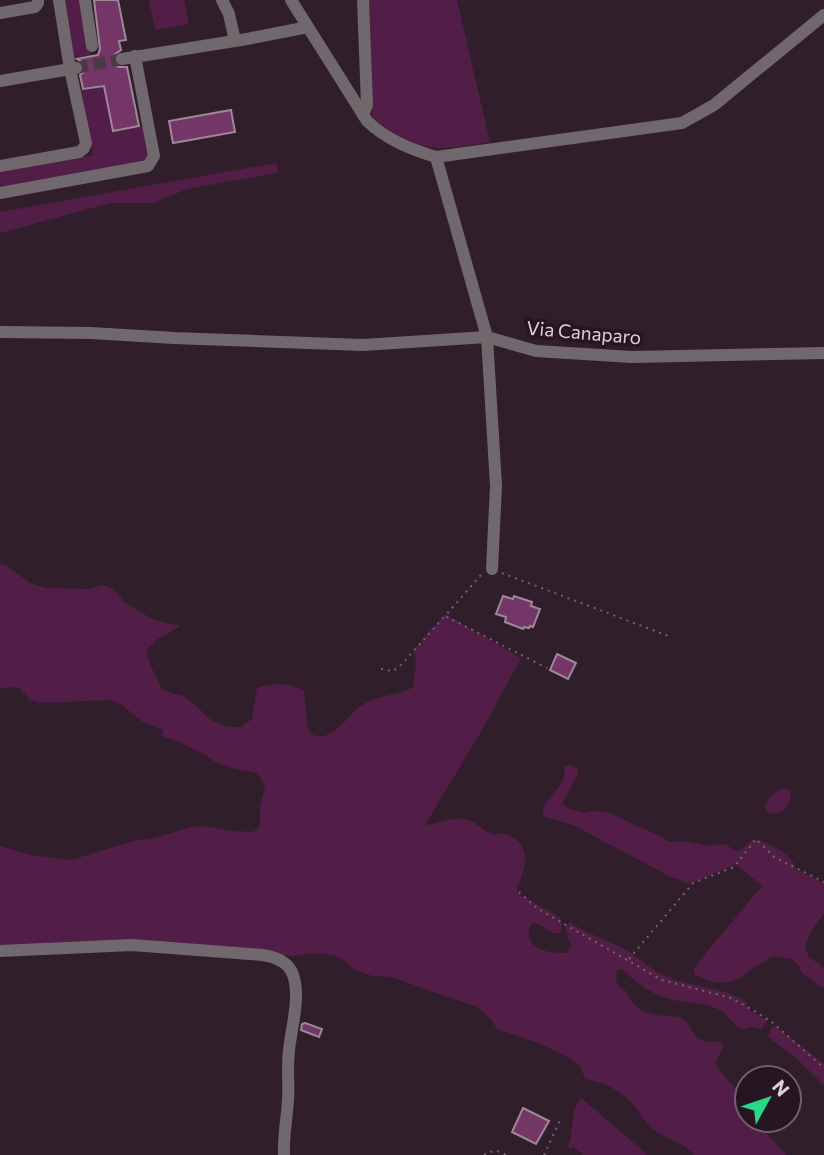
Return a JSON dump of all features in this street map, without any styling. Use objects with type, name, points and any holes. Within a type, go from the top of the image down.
[{"type":"street","points":[[0,13],[35,6],[38,0]]},
{"type":"street","points":[[0,166],[79,152],[86,143],[59,0]]},
{"type":"street","points":[[85,0],[92,46]]},
{"type":"street","points":[[222,0],[229,14],[235,41]]},
{"type":"street","points":[[291,0],[363,115],[378,132],[414,150],[436,157],[681,122],[714,105],[824,15]]},
{"type":"street","points":[[363,0],[367,105],[363,115]]},
{"type":"street","points":[[122,59],[308,27]]},
{"type":"street","points":[[0,193],[148,166],[153,156],[135,56]]},
{"type":"street","points":[[0,81],[73,68]]},
{"type":"street","points":[[436,157],[487,337],[496,486],[492,569]]},
{"type":"street","name":"Via Canaparo","points":[[0,332],[90,333],[363,345],[487,337],[536,351],[632,357],[824,354]]},
{"type":"street","points":[[0,951],[132,945],[263,955],[281,960],[293,975],[295,1003],[295,1022],[289,1051],[284,1155]]},
{"type":"path","points":[[381,670],[393,671],[400,666],[478,577],[492,569],[671,637]]},
{"type":"path","points":[[445,616],[547,668]]},
{"type":"path","points":[[628,960],[693,883],[734,867],[756,839],[774,857],[824,882]]},
{"type":"path","points":[[519,892],[538,909],[663,980],[731,998],[756,1012],[773,1023],[824,1068]]},
{"type":"path","points":[[544,1155],[561,1118]]},
{"type":"path","points":[[484,1155],[499,1151],[506,1155]]},
{"type":"shaded area","points":[[64,0],[80,0],[91,56],[75,60]]},
{"type":"shaded area","points":[[149,0],[184,0],[189,24],[155,30]]},
{"type":"shaded area","points":[[365,0],[457,0],[490,142],[435,148],[397,135],[373,119]]},
{"type":"shaded area","points":[[104,86],[113,131],[143,126],[149,159],[147,162],[0,189],[0,172],[93,155],[81,90]]},
{"type":"shaded area","points":[[276,163],[278,173],[187,189],[153,203],[110,203],[0,233],[0,212]]},
{"type":"shaded area","points":[[0,564],[30,583],[46,588],[87,589],[103,585],[114,589],[124,602],[154,620],[180,626],[147,649],[150,664],[161,688],[182,695],[211,720],[228,727],[241,727],[252,719],[257,688],[281,684],[304,691],[307,725],[311,734],[319,736],[332,732],[367,702],[413,687],[416,663],[414,650],[445,614],[521,658],[425,825],[456,819],[468,820],[493,835],[506,834],[520,843],[525,862],[517,889],[520,895],[561,918],[560,933],[554,933],[536,923],[531,924],[530,939],[538,948],[566,953],[571,947],[565,927],[570,922],[624,949],[668,977],[735,996],[753,1012],[768,1020],[761,1029],[751,1027],[743,1030],[718,1009],[665,998],[644,987],[622,969],[617,970],[616,980],[619,987],[624,989],[640,1009],[656,1015],[681,1018],[700,1040],[721,1041],[723,1047],[715,1063],[733,1085],[733,1134],[767,1134],[786,1155],[694,1155],[653,1129],[632,1103],[616,1090],[585,1079],[581,1068],[575,1062],[529,1040],[498,1030],[489,1017],[477,1007],[391,977],[363,973],[333,955],[0,947],[0,846],[30,855],[71,860],[192,827],[253,832],[260,826],[260,806],[265,788],[256,773],[231,768],[162,736],[163,730],[143,722],[112,700],[40,703],[31,700],[18,687],[0,688]]},
{"type":"shaded area","points":[[565,766],[578,768],[577,776],[562,804],[570,809],[585,813],[609,813],[669,842],[686,841],[708,846],[725,844],[737,852],[754,839],[773,846],[790,859],[797,870],[824,883],[824,913],[810,933],[805,946],[808,956],[824,968],[824,988],[802,973],[799,965],[791,959],[773,956],[745,975],[728,982],[718,983],[694,974],[700,960],[762,886],[736,864],[688,883],[669,876],[575,826],[543,816],[547,801],[561,784]]},
{"type":"shaded area","points":[[786,788],[791,791],[787,804],[777,813],[768,813],[765,809],[770,798]]},
{"type":"shaded area","points":[[774,1025],[824,1064],[824,1085],[794,1056],[768,1037]]},
{"type":"shaded area","points":[[581,1098],[648,1155],[583,1155],[573,1146],[570,1149],[568,1147],[574,1111]]},
{"type":"building","points":[[94,0],[118,0],[126,40],[119,41],[121,50],[114,55],[114,61],[118,67],[127,67],[139,126],[113,131],[104,86],[83,89],[80,75],[84,72],[84,66],[77,59],[98,55],[100,49]]},
{"type":"building","points":[[231,110],[235,132],[173,143],[169,121]]},
{"type":"building","points":[[503,596],[513,599],[514,596],[532,602],[531,606],[540,609],[533,627],[523,629],[505,622],[506,617],[496,614]]},
{"type":"building","points":[[557,654],[576,663],[568,679],[550,670]]},
{"type":"building","points":[[302,1024],[322,1029],[319,1037],[301,1030]]},
{"type":"building","points":[[523,1108],[549,1121],[536,1144],[512,1132]]},
{"type":"tunnel","points":[[76,68],[122,59]]}]
